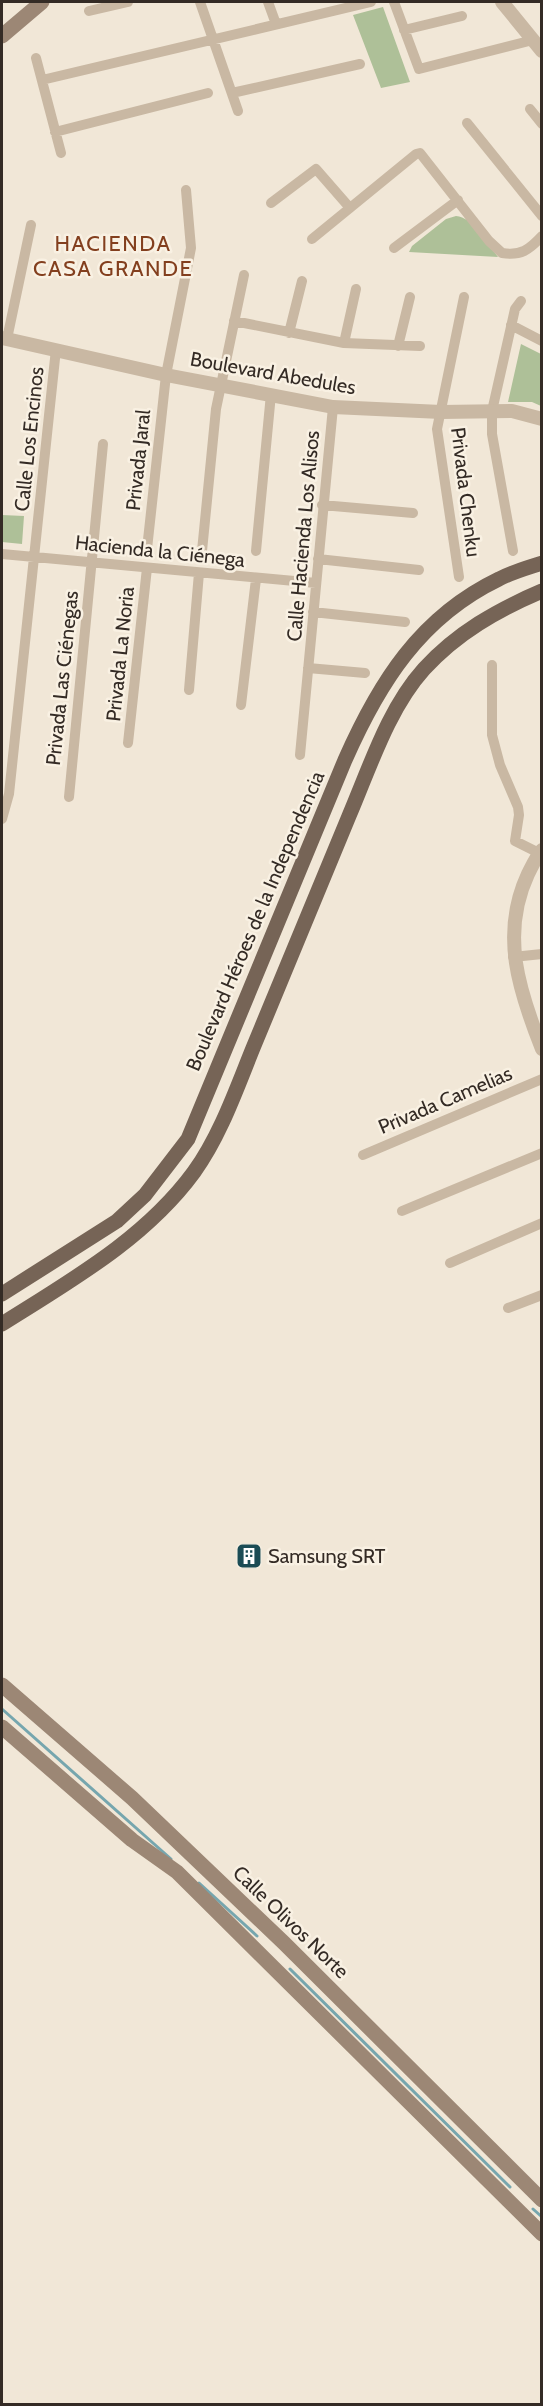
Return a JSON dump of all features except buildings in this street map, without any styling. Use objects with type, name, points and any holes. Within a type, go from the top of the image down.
[{"type":"main road","points":[[2,36],[42,2]]},
{"type":"main road","name":"Boulevard Héroes de la Independencia","points":[[2,1294],[117,1221],[145,1195],[188,1139],[345,760],[364,716],[384,681],[404,654],[445,614],[469,596],[499,579],[542,563]]},
{"type":"main road","points":[[2,1324],[92,1266],[152,1220],[194,1172],[208,1150],[237,1088],[368,771],[402,700],[423,670],[447,646],[476,624],[507,605],[542,591]]},
{"type":"main road","points":[[206,1094],[216,1107],[208,1150]]},
{"type":"main road","name":"Calle Olivos Norte","points":[[2,1685],[141,1806],[542,2200]]},
{"type":"main road","points":[[2,1727],[132,1840],[177,1872],[542,2234]]},
{"type":"street","points":[[89,11],[128,2]]},
{"type":"street","points":[[200,2],[238,111]]},
{"type":"street","points":[[268,2],[276,24]]},
{"type":"street","points":[[42,80],[276,24],[334,6],[371,2]]},
{"type":"street","points":[[394,2],[417,67],[421,69],[537,45],[502,2]]},
{"type":"street","points":[[404,30],[462,16]]},
{"type":"street","points":[[36,58],[61,153]]},
{"type":"street","points":[[232,93],[360,64]]},
{"type":"street","points":[[55,132],[208,93]]},
{"type":"street","points":[[530,109],[542,124]]},
{"type":"street","points":[[467,123],[542,216]]},
{"type":"street","points":[[312,239],[416,154],[421,154],[495,249],[511,255],[520,254],[529,249],[542,236]]},
{"type":"street","points":[[271,203],[316,169],[350,208]]},
{"type":"street","name":"Privada Jaral","points":[[147,549],[166,375],[191,248],[186,189]]},
{"type":"street","points":[[394,248],[458,200]]},
{"type":"street","points":[[4,339],[31,225]]},
{"type":"street","points":[[202,551],[213,428],[244,275]]},
{"type":"street","points":[[289,333],[302,281]]},
{"type":"street","points":[[344,343],[356,290]]},
{"type":"street","points":[[398,346],[410,297]]},
{"type":"street","name":"Privada Chenku","points":[[459,577],[438,439],[441,412],[465,297]]},
{"type":"street","points":[[513,551],[492,434],[492,411],[515,309],[521,301]]},
{"type":"street","points":[[234,321],[344,343],[420,346]]},
{"type":"street","points":[[511,325],[541,338]]},
{"type":"street","name":"Boulevard Abedules","points":[[4,339],[166,375],[333,407],[441,412],[512,411],[542,419]]},
{"type":"street","name":"Calle Los Encinos","points":[[2,819],[9,794],[56,349]]},
{"type":"street","points":[[256,551],[272,394]]},
{"type":"street","name":"Calle Hacienda Los Alisos","points":[[300,755],[333,407]]},
{"type":"street","name":"Privada Las Ciénegas","points":[[69,797],[103,444]]},
{"type":"street","points":[[322,505],[413,513]]},
{"type":"street","name":"Hacienda la Ciénega","points":[[2,554],[316,583]]},
{"type":"street","points":[[318,559],[419,570]]},
{"type":"street","name":"Privada La Noria","points":[[128,744],[147,568]]},
{"type":"street","points":[[189,690],[199,573]]},
{"type":"street","points":[[242,705],[255,579]]},
{"type":"street","points":[[313,612],[405,622]]},
{"type":"street","points":[[492,665],[492,735],[500,765],[518,807],[515,841],[540,852],[523,885],[512,939],[513,957],[526,1009],[542,1049]]},
{"type":"street","points":[[308,668],[365,673]]},
{"type":"street","points":[[513,957],[542,954]]},
{"type":"street","name":"Privada Camelias","points":[[363,1155],[542,1079]]},
{"type":"street","points":[[402,1210],[542,1153]]},
{"type":"street","points":[[450,1263],[542,1223]]},
{"type":"street","points":[[508,1308],[542,1295]]},
{"type":"green space","points":[[383,7],[410,82],[381,88],[353,15]]},
{"type":"green space","points":[[456,216],[474,226],[498,257],[409,252],[412,246],[446,219]]},
{"type":"green space","points":[[521,344],[541,354],[541,406],[532,402],[508,402]]},
{"type":"green space","points":[[2,515],[24,516],[22,544],[2,542]]},
{"type":"waterway","points":[[2,1709],[171,1859]]},
{"type":"waterway","points":[[199,1883],[257,1936]]},
{"type":"waterway","points":[[290,1969],[510,2187]]},
{"type":"waterway","points":[[533,2209],[542,2217]]},
{"type":"place","name":"Samsung SRT","points":[[249,1556]]},
{"type":"district","name":"HACIENDA CASA GRANDE","points":[[113,256]]}]
